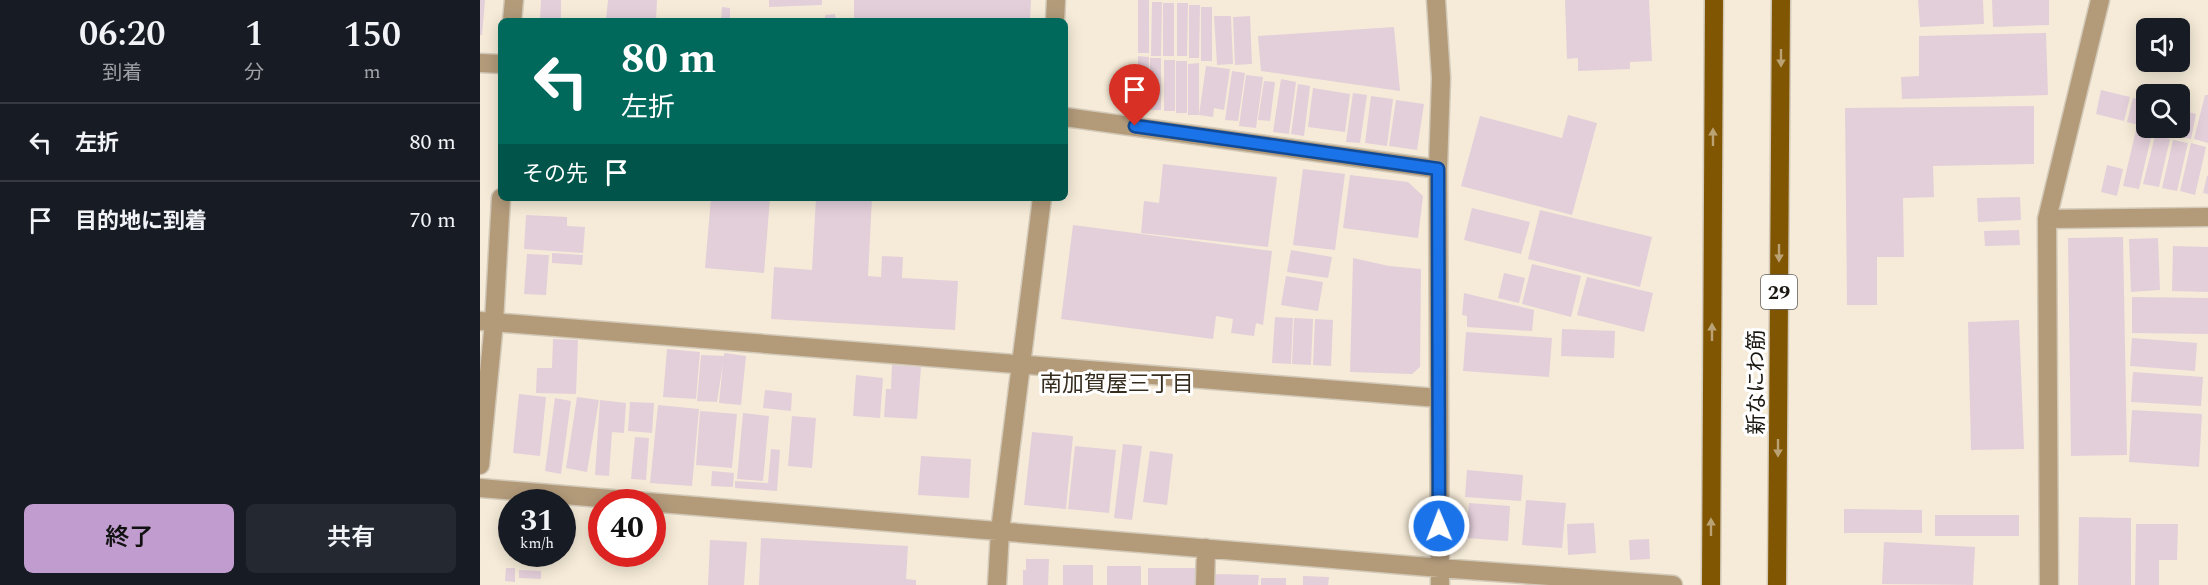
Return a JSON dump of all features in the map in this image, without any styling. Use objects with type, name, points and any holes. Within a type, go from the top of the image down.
[{"type":"main road","name":"新なにわ筋","points":[[1711,585],[1714,0]]},
{"type":"main road","name":"新なにわ筋","points":[[1777,585],[1781,0]]},
{"type":"street","points":[[512,18],[514,0]]},
{"type":"street","points":[[1055,18],[1056,0]]},
{"type":"street","points":[[1436,0],[1441,78],[1438,169],[1440,577]]},
{"type":"street","points":[[2049,585],[2047,219],[2100,0]]},
{"type":"street","points":[[480,63],[498,64]]},
{"type":"street","points":[[1068,117],[1438,169]]},
{"type":"street","points":[[480,465],[487,321],[501,201]]},
{"type":"street","points":[[997,585],[1000,531],[1042,201]]},
{"type":"street","points":[[2047,219],[2208,217]]},
{"type":"street","points":[[487,321],[1438,398]]},
{"type":"street","points":[[480,488],[1206,548],[1440,577],[1673,585]]},
{"type":"street","points":[[1205,585],[1206,548]]},
{"type":"building","points":[[480,0],[485,0],[482,35],[480,35]]},
{"type":"building","points":[[541,0],[561,0],[561,18],[540,18]]},
{"type":"building","points":[[608,0],[657,0],[656,18],[606,18]]},
{"type":"building","points":[[769,0],[822,0],[822,5],[769,7]]},
{"type":"building","points":[[854,0],[1031,0],[1030,18],[854,18]]},
{"type":"building","points":[[1138,0],[1149,0],[1149,53],[1138,53]]},
{"type":"building","points":[[1565,0],[1649,0],[1652,61],[1630,62],[1630,69],[1578,71],[1578,58],[1567,59]]},
{"type":"building","points":[[1918,0],[1983,0],[1984,24],[1920,27]]},
{"type":"building","points":[[1992,0],[2049,0],[2049,25],[1993,27]]},
{"type":"building","points":[[1152,2],[1162,2],[1161,56],[1151,56]]},
{"type":"building","points":[[1163,3],[1174,3],[1174,56],[1163,56]]},
{"type":"building","points":[[1177,3],[1188,3],[1187,56],[1177,56]]},
{"type":"building","points":[[1189,5],[1200,5],[1199,58],[1189,58]]},
{"type":"building","points":[[722,7],[730,8],[730,18],[721,18]]},
{"type":"building","points":[[1201,7],[1212,7],[1212,61],[1201,61]]},
{"type":"building","points":[[835,14],[836,18],[825,18],[825,15]]},
{"type":"building","points":[[1214,16],[1231,16],[1233,64],[1217,65]]},
{"type":"building","points":[[1250,16],[1252,64],[1235,65],[1233,17]]},
{"type":"building","points":[[1394,27],[1400,91],[1261,71],[1258,36]]},
{"type":"building","points":[[2046,33],[2048,95],[1902,99],[1901,77],[1919,76],[1919,36]]},
{"type":"building","points":[[1138,56],[1149,57],[1149,109],[1138,109]]},
{"type":"building","points":[[1150,58],[1161,58],[1161,110],[1150,110]]},
{"type":"building","points":[[1164,60],[1175,60],[1175,111],[1164,111]]},
{"type":"building","points":[[1176,61],[1187,61],[1187,113],[1176,113]]},
{"type":"building","points":[[1199,63],[1199,115],[1188,115],[1188,64]]},
{"type":"building","points":[[1206,66],[1230,69],[1224,110],[1214,108],[1213,117],[1199,115]]},
{"type":"building","points":[[1232,71],[1245,73],[1238,121],[1225,120]]},
{"type":"building","points":[[1246,75],[1263,77],[1256,128],[1239,126]]},
{"type":"building","points":[[1281,79],[1296,82],[1289,134],[1273,132]]},
{"type":"building","points":[[1264,81],[1275,82],[1270,121],[1258,120]]},
{"type":"building","points":[[1298,84],[1310,86],[1304,136],[1291,134]]},
{"type":"building","points":[[1313,88],[1350,94],[1345,132],[1308,127]]},
{"type":"building","points":[[2101,90],[2130,97],[2124,121],[2096,114]]},
{"type":"building","points":[[1353,93],[1367,95],[1360,143],[1346,142]]},
{"type":"building","points":[[2205,95],[2208,95],[2208,143],[2194,139]]},
{"type":"building","points":[[1371,96],[1393,99],[1387,146],[1365,143]]},
{"type":"building","points":[[2133,98],[2136,99],[2136,124],[2127,122]]},
{"type":"building","points":[[1396,100],[1424,104],[1417,150],[1389,146]]},
{"type":"building","points":[[2034,106],[2034,164],[1933,166],[1934,197],[1903,198],[1904,257],[1877,257],[1877,305],[1847,305],[1845,108]]},
{"type":"building","points":[[2190,112],[2196,114],[2191,139],[2186,138],[2190,138]]},
{"type":"building","points":[[1568,115],[1597,123],[1572,215],[1461,186],[1480,116],[1562,138]]},
{"type":"building","points":[[2136,130],[2136,138],[2151,138],[2139,189],[2123,186]]},
{"type":"building","points":[[2154,138],[2170,139],[2159,187],[2143,184]]},
{"type":"building","points":[[2173,140],[2188,143],[2177,191],[2162,188]]},
{"type":"building","points":[[2191,143],[2206,147],[2195,195],[2180,191]]},
{"type":"building","points":[[1163,164],[1277,177],[1268,247],[1141,233],[1144,201],[1159,203]]},
{"type":"building","points":[[2107,165],[2123,169],[2117,196],[2101,192]]},
{"type":"building","points":[[1303,169],[1345,174],[1335,250],[1293,245]]},
{"type":"building","points":[[1350,175],[1408,182],[1423,196],[1418,238],[1343,228]]},
{"type":"building","points":[[2208,176],[2208,194],[2203,193]]},
{"type":"building","points":[[2020,197],[2021,220],[1978,222],[1977,198]]},
{"type":"building","points":[[711,201],[770,201],[764,273],[705,268]]},
{"type":"building","points":[[816,201],[872,201],[868,276],[881,277],[882,256],[903,257],[902,278],[958,281],[955,330],[771,319],[774,267],[812,270]]},
{"type":"building","points":[[1472,208],[1530,222],[1521,254],[1464,240]]},
{"type":"building","points":[[1540,210],[1652,237],[1640,287],[1528,259]]},
{"type":"building","points":[[526,215],[567,217],[567,226],[585,227],[583,253],[524,249]]},
{"type":"building","points":[[1073,225],[1272,251],[1263,325],[1256,323],[1254,336],[1231,333],[1233,319],[1216,316],[1213,339],[1061,319]]},
{"type":"building","points":[[2019,230],[2020,245],[1985,246],[1984,231]]},
{"type":"building","points":[[2123,237],[2127,455],[2071,456],[2068,238]]},
{"type":"building","points":[[2158,238],[2160,290],[2131,292],[2129,239]]},
{"type":"building","points":[[2173,246],[2208,247],[2208,292],[2172,291]]},
{"type":"building","points":[[1291,250],[1332,257],[1328,278],[1287,272]]},
{"type":"building","points":[[552,253],[583,255],[582,265],[552,263]]},
{"type":"building","points":[[527,254],[549,255],[546,295],[524,294]]},
{"type":"building","points":[[1353,258],[1389,266],[1421,269],[1420,367],[1412,374],[1350,372]]},
{"type":"building","points":[[1532,264],[1581,276],[1571,317],[1522,304]]},
{"type":"building","points":[[1504,273],[1525,278],[1519,303],[1498,298]]},
{"type":"building","points":[[1286,276],[1323,282],[1318,311],[1281,305]]},
{"type":"building","points":[[1587,277],[1653,293],[1644,332],[1577,315]]},
{"type":"building","points":[[1464,293],[1534,310],[1532,331],[1467,327],[1467,316],[1462,315]]},
{"type":"building","points":[[2132,297],[2208,298],[2208,334],[2132,333]]},
{"type":"building","points":[[1275,317],[1293,318],[1291,364],[1272,363]]},
{"type":"building","points":[[1294,318],[1313,319],[1311,365],[1292,364]]},
{"type":"building","points":[[1315,319],[1333,320],[1331,366],[1313,365]]},
{"type":"building","points":[[2019,320],[2024,449],[1971,450],[1968,322]]},
{"type":"building","points":[[1562,329],[1615,331],[1614,358],[1561,356]]},
{"type":"building","points":[[1466,332],[1552,338],[1549,377],[1463,371]]},
{"type":"building","points":[[2132,338],[2197,343],[2195,371],[2130,366]]},
{"type":"building","points":[[553,339],[578,340],[576,394],[536,393],[537,368],[552,368]]},
{"type":"building","points":[[667,349],[700,352],[696,399],[663,397]]},
{"type":"building","points":[[724,353],[746,356],[741,405],[719,403],[723,363],[717,402],[697,401],[701,355],[724,356]]},
{"type":"building","points":[[892,365],[921,367],[917,419],[884,417],[886,389],[891,389]]},
{"type":"building","points":[[2133,372],[2203,377],[2201,406],[2131,402]]},
{"type":"building","points":[[856,375],[883,378],[880,418],[853,416]]},
{"type":"building","points":[[765,390],[792,393],[791,411],[763,408]]},
{"type":"building","points":[[519,394],[546,397],[540,456],[513,453]]},
{"type":"building","points":[[577,397],[599,400],[587,472],[566,468]]},
{"type":"building","points":[[555,398],[571,401],[561,474],[545,471]]},
{"type":"building","points":[[600,400],[626,403],[624,433],[612,432],[609,476],[595,475]]},
{"type":"building","points":[[630,402],[654,403],[652,433],[628,431]]},
{"type":"building","points":[[658,405],[699,409],[692,486],[650,483]]},
{"type":"building","points":[[2132,410],[2202,414],[2199,467],[2129,462]]},
{"type":"building","points":[[700,411],[737,414],[732,468],[696,465]]},
{"type":"building","points":[[743,413],[769,416],[763,481],[737,479]]},
{"type":"building","points":[[792,416],[816,418],[812,468],[788,466]]},
{"type":"building","points":[[1032,432],[1073,436],[1066,509],[1024,505]]},
{"type":"building","points":[[635,437],[649,438],[646,480],[631,479]]},
{"type":"building","points":[[1123,444],[1142,446],[1132,520],[1114,518]]},
{"type":"building","points":[[1075,446],[1116,450],[1109,513],[1068,509]]},
{"type":"building","points":[[771,449],[780,450],[777,491],[735,488],[735,481],[768,483]]},
{"type":"building","points":[[1150,451],[1173,454],[1167,505],[1143,502]]},
{"type":"building","points":[[921,456],[971,459],[969,498],[918,495]]},
{"type":"building","points":[[1467,470],[1523,475],[1521,501],[1465,497]]},
{"type":"building","points":[[712,471],[734,473],[733,487],[711,486]]},
{"type":"building","points":[[1526,500],[1566,503],[1562,548],[1522,545]]},
{"type":"building","points":[[1469,503],[1510,506],[1508,541],[1466,538]]},
{"type":"building","points":[[1844,509],[1922,510],[1922,533],[1844,533]]},
{"type":"building","points":[[1935,515],[2019,515],[2019,536],[1935,536]]},
{"type":"building","points":[[2079,517],[2131,518],[2131,585],[2078,585]]},
{"type":"building","points":[[1594,523],[1596,553],[1568,555],[1567,524]]},
{"type":"building","points":[[2136,524],[2178,524],[2177,560],[2159,560],[2159,585],[2135,585]]},
{"type":"building","points":[[761,538],[908,546],[906,579],[916,580],[916,585],[759,585]]},
{"type":"building","points":[[1649,539],[1650,559],[1630,560],[1629,540]]},
{"type":"building","points":[[710,540],[747,542],[744,585],[708,585]]},
{"type":"building","points":[[1884,542],[1975,547],[1973,585],[1882,584]]},
{"type":"building","points":[[1026,559],[1049,559],[1048,585],[1023,585]]},
{"type":"building","points":[[1063,565],[1093,565],[1093,585],[1063,585]]},
{"type":"building","points":[[1107,566],[1141,566],[1141,585],[1107,585]]},
{"type":"building","points":[[506,568],[515,568],[515,582],[505,581]]},
{"type":"building","points":[[1148,568],[1195,568],[1195,585],[1148,585]]},
{"type":"building","points":[[519,570],[541,571],[541,579],[519,578]]},
{"type":"building","points":[[1214,574],[1259,575],[1258,585],[1214,585]]},
{"type":"building","points":[[1303,576],[1329,577],[1328,585],[1303,585]]},
{"type":"building","points":[[1261,578],[1286,578],[1286,585],[1261,585]]},
{"type":"district","name":"南加賀屋三丁目","points":[[1117,383]]},
{"type":"route","points":[[1135,126],[1438,169],[1439,526]]}]
